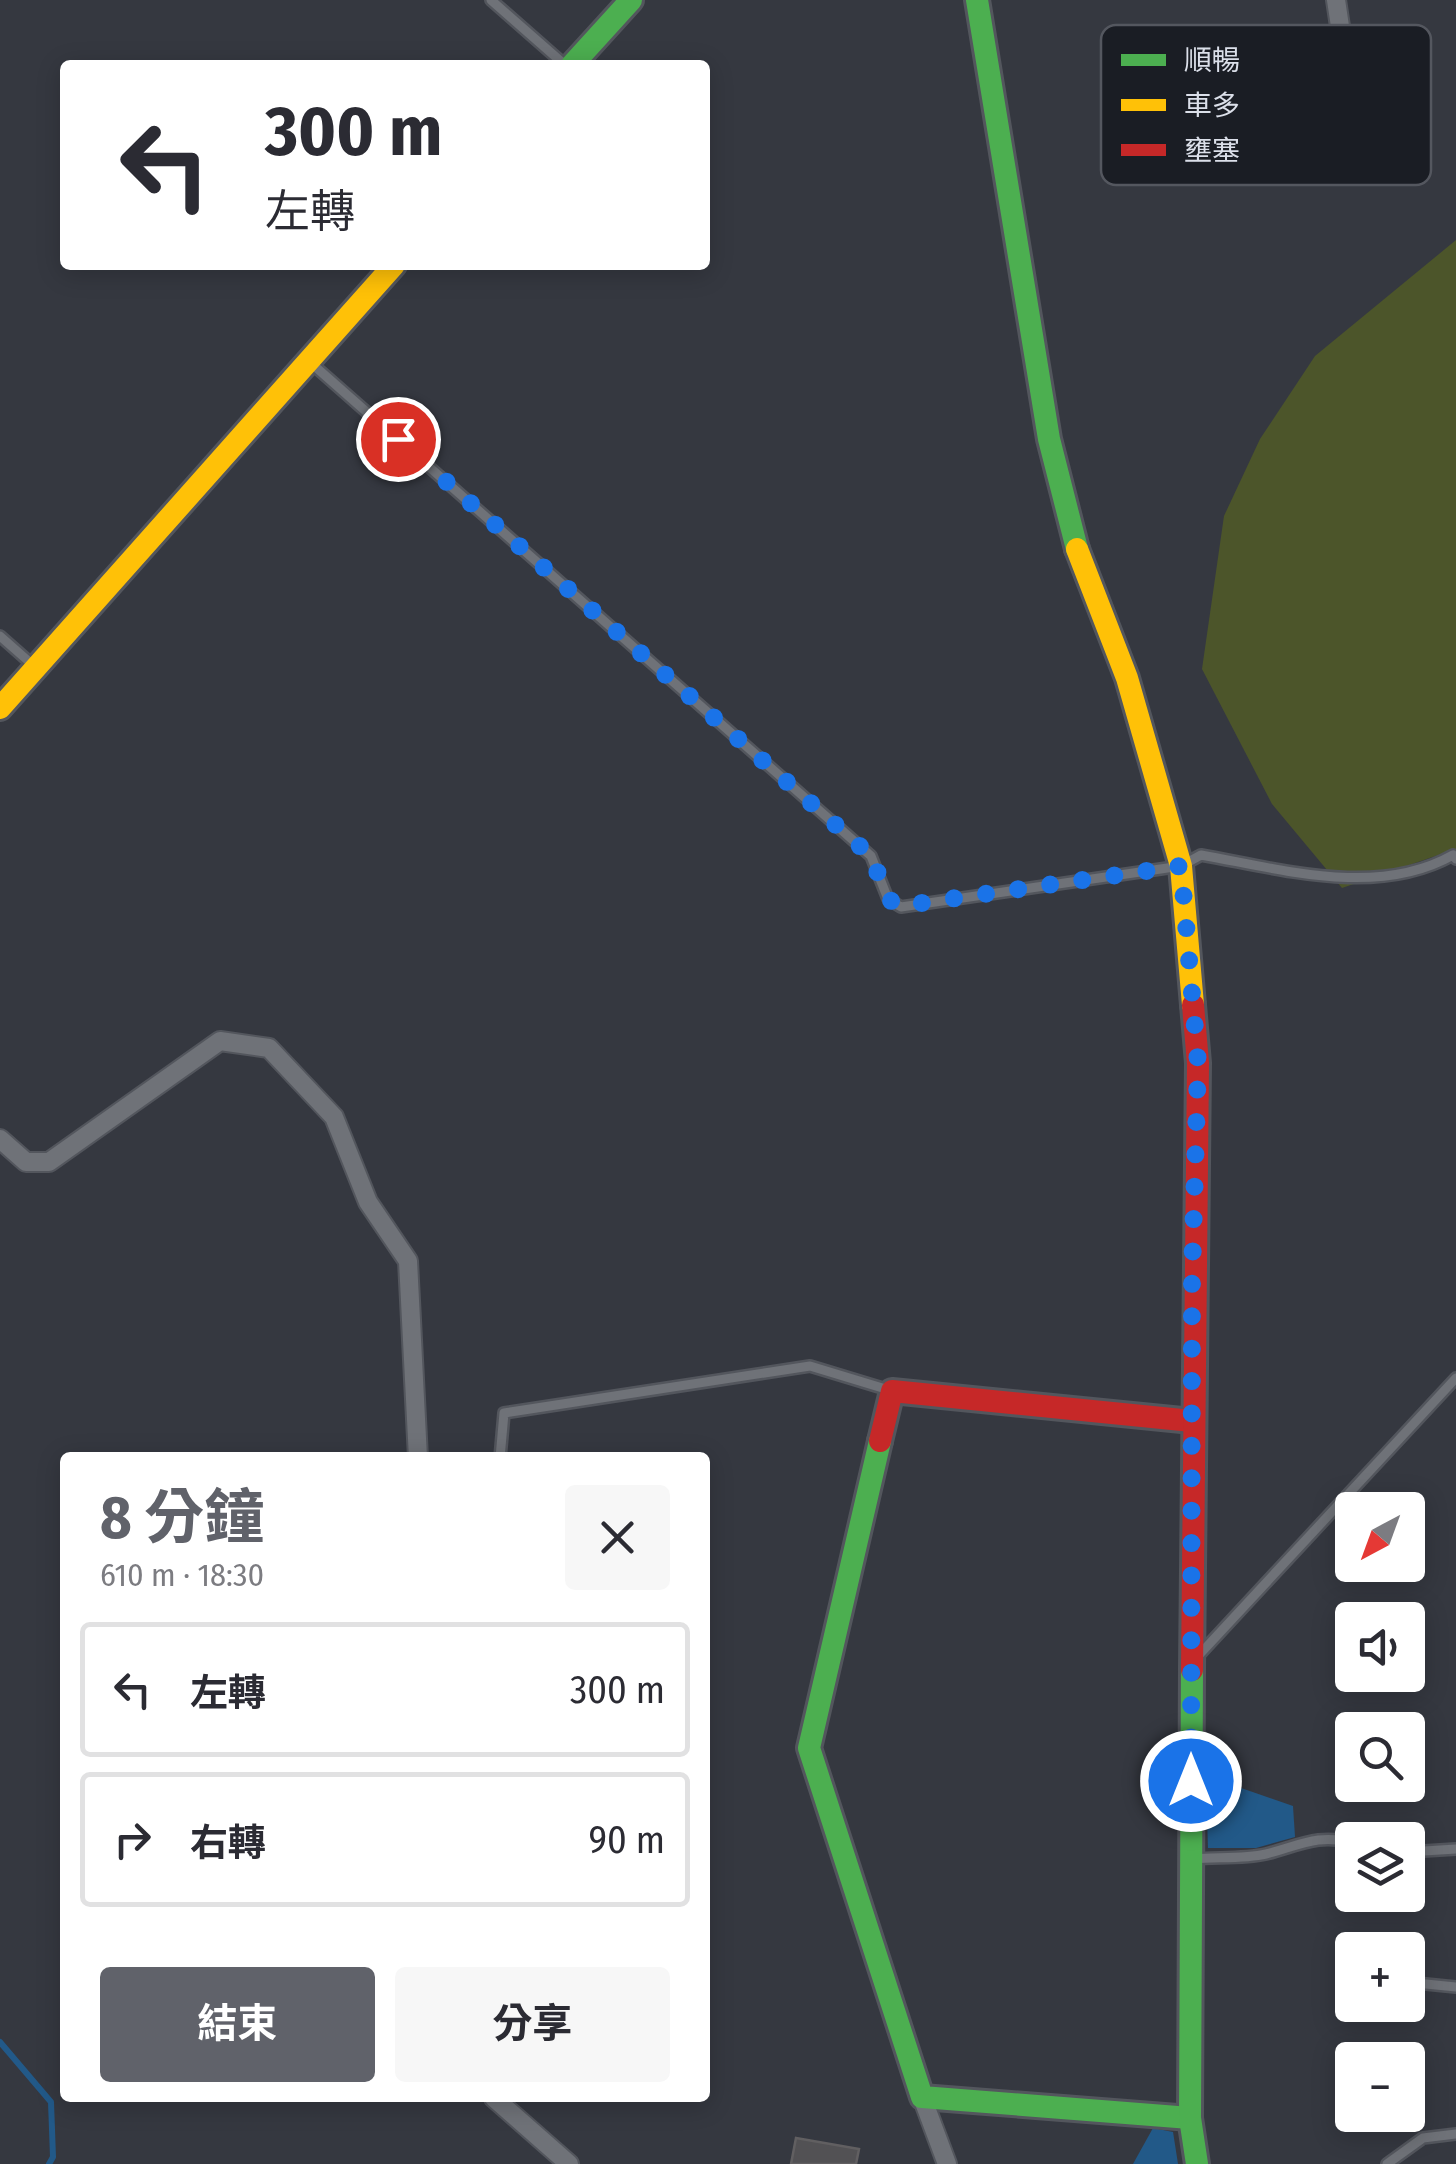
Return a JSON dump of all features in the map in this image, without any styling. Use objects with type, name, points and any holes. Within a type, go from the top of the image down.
[{"type":"street","points":[[573,60],[631,0]]},
{"type":"street","points":[[977,0],[1049,440],[1079,556],[1127,678],[1181,866],[1198,1063],[1190,1664],[1190,2118],[1197,2164]]},
{"type":"street","points":[[1336,0],[1340,25]]},
{"type":"street","points":[[0,708],[390,270]]},
{"type":"street","points":[[0,1138],[26,1162],[49,1162],[220,1041],[269,1048],[334,1116],[368,1202],[408,1262],[418,1452]]},
{"type":"street","points":[[946,2164],[809,1748],[892,1391],[1192,1422]]},
{"type":"street","points":[[922,2097],[1190,2118]]},
{"type":"street","points":[[499,2102],[569,2164]]},
{"type":"lane","points":[[492,0],[562,60]]},
{"type":"lane","points":[[309,361],[871,856],[888,899],[900,906],[1181,866],[1200,855],[1353,878],[1422,870],[1453,855],[1456,859]]},
{"type":"lane","points":[[0,636],[36,668]]},
{"type":"lane","points":[[501,1452],[504,1413],[810,1366],[892,1391]]},
{"type":"lane","points":[[1190,1664],[1455,1380]]},
{"type":"lane","points":[[1192,1859],[1265,1854],[1302,1841],[1335,1837]]},
{"type":"lane","points":[[1425,1851],[1456,1849]]},
{"type":"lane","points":[[1425,1984],[1456,1987]]},
{"type":"lane","points":[[1386,2164],[1424,2138],[1456,2134]]},
{"type":"green space","points":[[1456,240],[1456,849],[1342,888],[1272,804],[1202,669],[1224,516],[1260,439],[1315,356]]},
{"type":"water","points":[[1221,1781],[1293,1806],[1295,1837],[1256,1848],[1208,1848],[1206,1785]]},
{"type":"water","points":[[1153,2128],[1173,2132],[1178,2164],[1133,2164]]},
{"type":"building","points":[[796,2138],[859,2149],[856,2164],[791,2164]]},
{"type":"waterway","points":[[0,2042],[51,2102],[53,2157],[49,2164]]},
{"type":"traffic: fast","points":[[577,60],[631,0]]},
{"type":"traffic: fast","points":[[977,0],[1049,439],[1077,549]]},
{"type":"traffic: fast","points":[[880,1441],[809,1748],[922,2097],[1190,2118]]},
{"type":"traffic: fast","points":[[1192,1670],[1190,2118],[1197,2164]]},
{"type":"traffic: slow","points":[[0,708],[390,270]]},
{"type":"traffic: slow","points":[[1077,549],[1127,678],[1181,866],[1193,1005]]},
{"type":"traffic: jam","points":[[1192,1670],[1198,1063],[1193,1005]]},
{"type":"traffic: jam","points":[[880,1441],[892,1391],[1192,1421]]},
{"type":"route","points":[[398,439],[871,856],[888,899],[900,906],[908,908],[1181,866],[1198,1063],[1192,1277],[1191,1781]]}]
